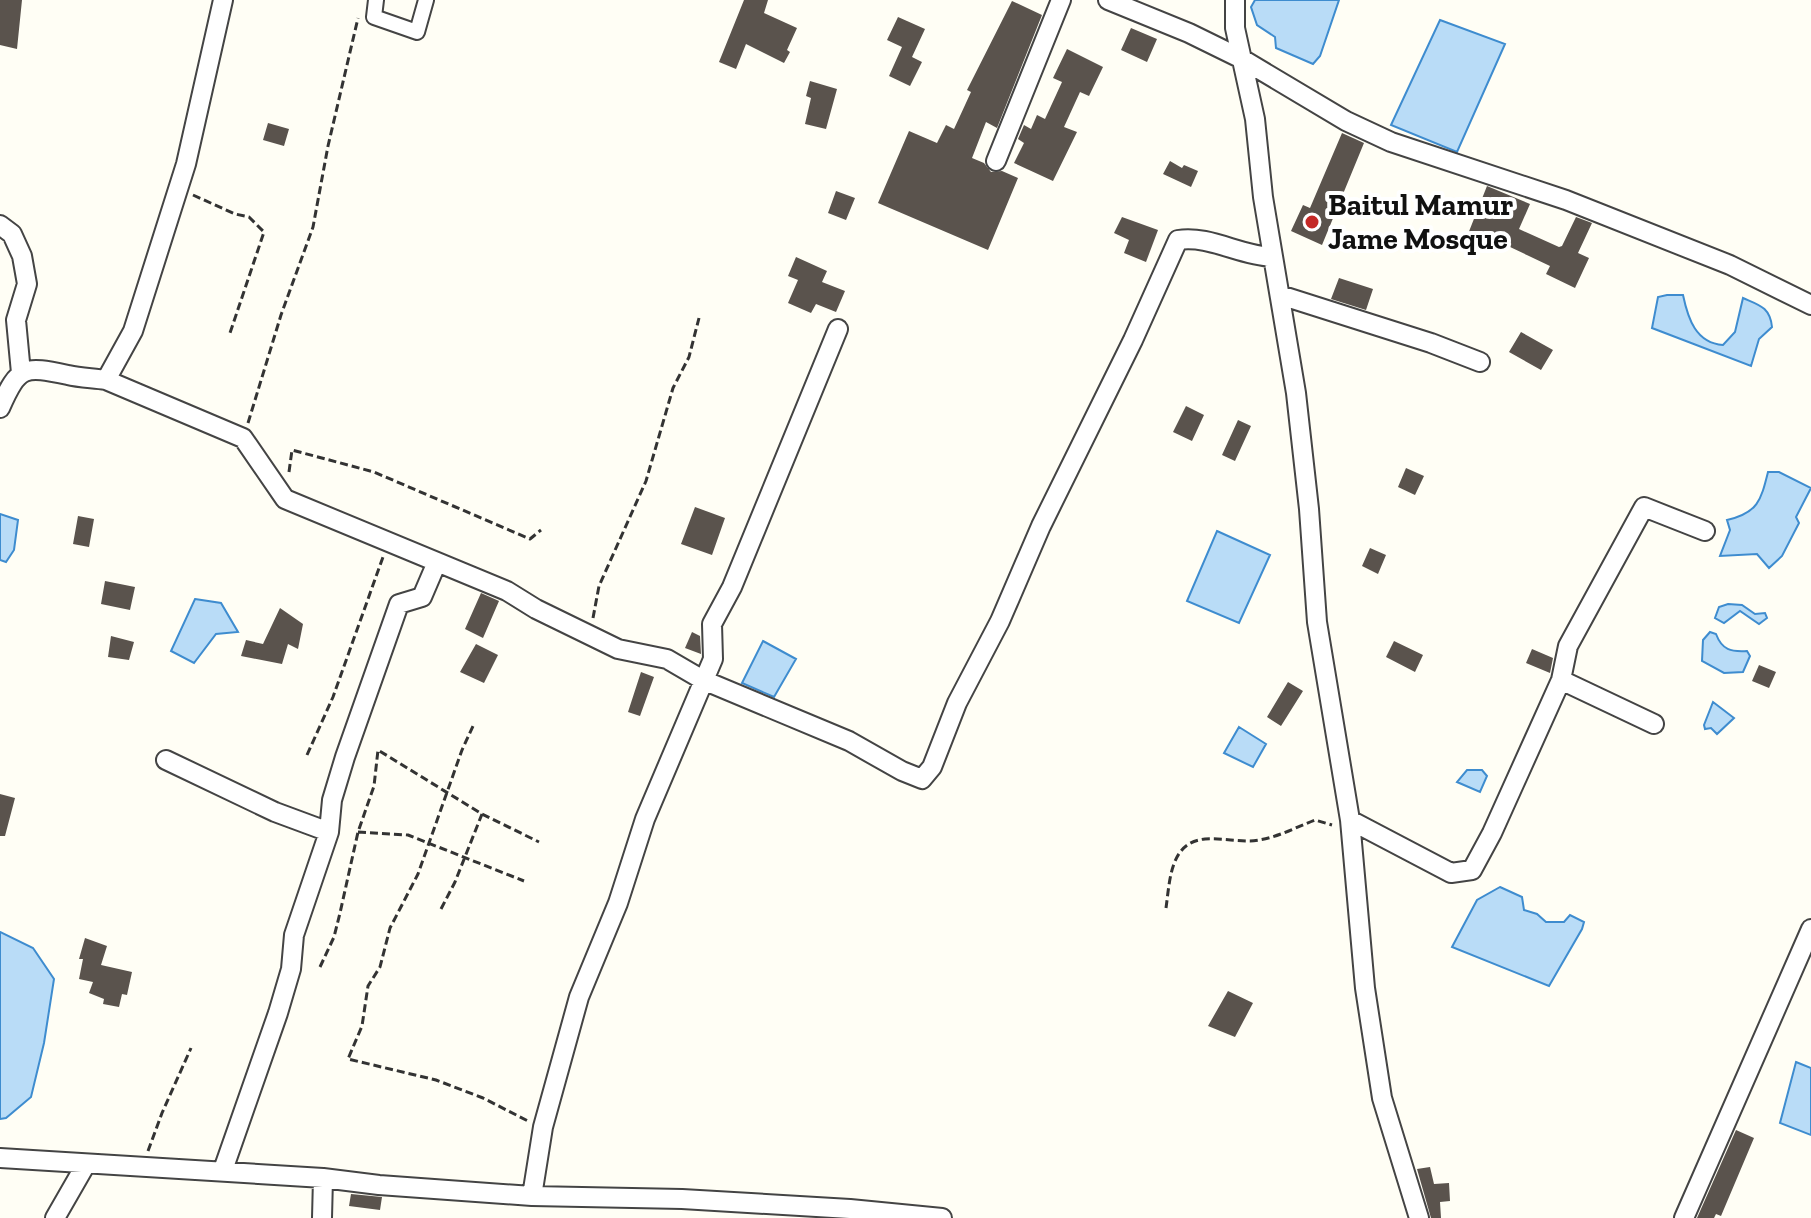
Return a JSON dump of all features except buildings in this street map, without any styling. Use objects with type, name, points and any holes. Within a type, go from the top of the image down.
[{"type":"street","points":[[106,380],[133,331],[186,164],[223,0]]},
{"type":"street","points":[[376,0],[374,17],[417,32],[426,0]]},
{"type":"street","points":[[996,161],[1061,0]]},
{"type":"street","points":[[1108,0],[1189,33],[1242,59],[1346,121],[1391,142],[1566,200],[1730,265],[1811,305]]},
{"type":"street","points":[[1235,0],[1235,28],[1255,119],[1263,197],[1296,393],[1317,622],[1350,826],[1365,988],[1382,1098],[1419,1218]]},
{"type":"street","points":[[0,225],[12,234],[22,256],[27,284],[16,320],[21,373]]},
{"type":"street","points":[[0,408],[10,384],[21,373],[39,368],[70,376],[106,380],[243,438],[285,499],[507,591],[536,609],[618,649],[667,659],[703,680],[849,741],[922,779],[932,767],[957,703],[1000,621],[1041,526],[1133,340],[1178,240],[1192,238],[1239,253],[1273,257]]},
{"type":"street","points":[[1280,295],[1431,343],[1480,362]]},
{"type":"street","points":[[532,1196],[543,1127],[579,997],[618,903],[645,819],[713,659],[712,624],[732,587],[838,329]]},
{"type":"street","points":[[1350,826],[1451,873],[1472,870],[1492,833],[1561,680],[1568,646],[1644,507],[1705,531]]},
{"type":"street","points":[[223,1170],[291,969],[294,935],[329,832],[332,800],[345,757],[399,604],[422,597],[437,562]]},
{"type":"street","points":[[1561,680],[1654,724]]},
{"type":"street","points":[[166,760],[275,812],[329,832]]},
{"type":"street","points":[[1684,1218],[1811,929]]},
{"type":"street","points":[[0,1158],[223,1170],[532,1196],[698,1200],[942,1218]]},
{"type":"street","points":[[55,1218],[86,1164]]},
{"type":"street","points":[[322,1218],[323,1178]]},
{"type":"path","points":[[243,438],[281,315],[313,227],[328,146],[357,20],[362,10]]},
{"type":"path","points":[[177,189],[249,217],[264,232],[230,333]]},
{"type":"path","points":[[587,633],[599,586],[646,481],[673,388],[689,357],[699,318]]},
{"type":"path","points":[[285,499],[292,450],[374,472],[530,539],[541,530]]},
{"type":"path","points":[[307,755],[333,697],[389,542]]},
{"type":"path","points":[[473,726],[418,874],[390,928],[380,967],[368,986],[362,1026],[348,1059],[436,1080],[483,1098],[543,1127]]},
{"type":"path","points":[[320,967],[340,913],[358,832],[374,786],[378,750],[482,814],[539,842]]},
{"type":"path","points":[[441,909],[482,814]]},
{"type":"path","points":[[1166,908],[1176,855],[1192,842],[1271,838],[1315,820],[1350,826]]},
{"type":"path","points":[[358,832],[408,835],[524,881]]},
{"type":"path","points":[[144,1167],[162,1113],[191,1048]]},
{"type":"water","points":[[1255,0],[1339,0],[1320,56],[1313,64],[1276,48],[1275,37],[1257,25],[1251,7]]},
{"type":"water","points":[[1440,20],[1505,44],[1457,152],[1391,125]]},
{"type":"water","points":[[1683,295],[1691,321],[1700,335],[1723,345],[1735,332],[1743,298],[1763,308],[1769,315],[1772,327],[1759,339],[1751,366],[1652,328],[1658,297]]},
{"type":"water","points":[[1768,472],[1779,472],[1811,488],[1796,517],[1799,523],[1782,556],[1769,568],[1757,554],[1720,556],[1730,530],[1727,520],[1752,509],[1763,490]]},
{"type":"water","points":[[0,514],[18,520],[14,550],[6,562],[0,560]]},
{"type":"water","points":[[1217,531],[1270,555],[1239,623],[1187,601]]},
{"type":"water","points":[[195,599],[221,603],[238,632],[216,634],[194,663],[171,651]]},
{"type":"water","points":[[1742,605],[1755,614],[1765,613],[1767,618],[1759,624],[1740,611],[1724,623],[1715,618],[1719,607]]},
{"type":"water","points":[[1710,632],[1716,634],[1728,649],[1747,651],[1750,656],[1743,672],[1724,673],[1702,661],[1703,640]]},
{"type":"water","points":[[763,641],[796,659],[774,697],[742,683]]},
{"type":"water","points":[[1713,702],[1734,718],[1717,734],[1711,728],[1705,729],[1704,725]]},
{"type":"water","points":[[1239,727],[1266,744],[1253,767],[1224,753]]},
{"type":"water","points":[[1467,770],[1482,770],[1487,776],[1480,792],[1457,782]]},
{"type":"water","points":[[1500,887],[1522,897],[1524,910],[1537,914],[1546,922],[1564,922],[1570,915],[1584,922],[1549,986],[1452,947],[1477,900]]},
{"type":"water","points":[[0,932],[33,948],[54,979],[44,1043],[31,1097],[6,1118],[0,1119]]},
{"type":"water","points":[[1796,1062],[1811,1068],[1811,1135],[1780,1123]]},
{"type":"place","name":"Baitul Mamur Jame Mosque","points":[[1312,222]]}]
